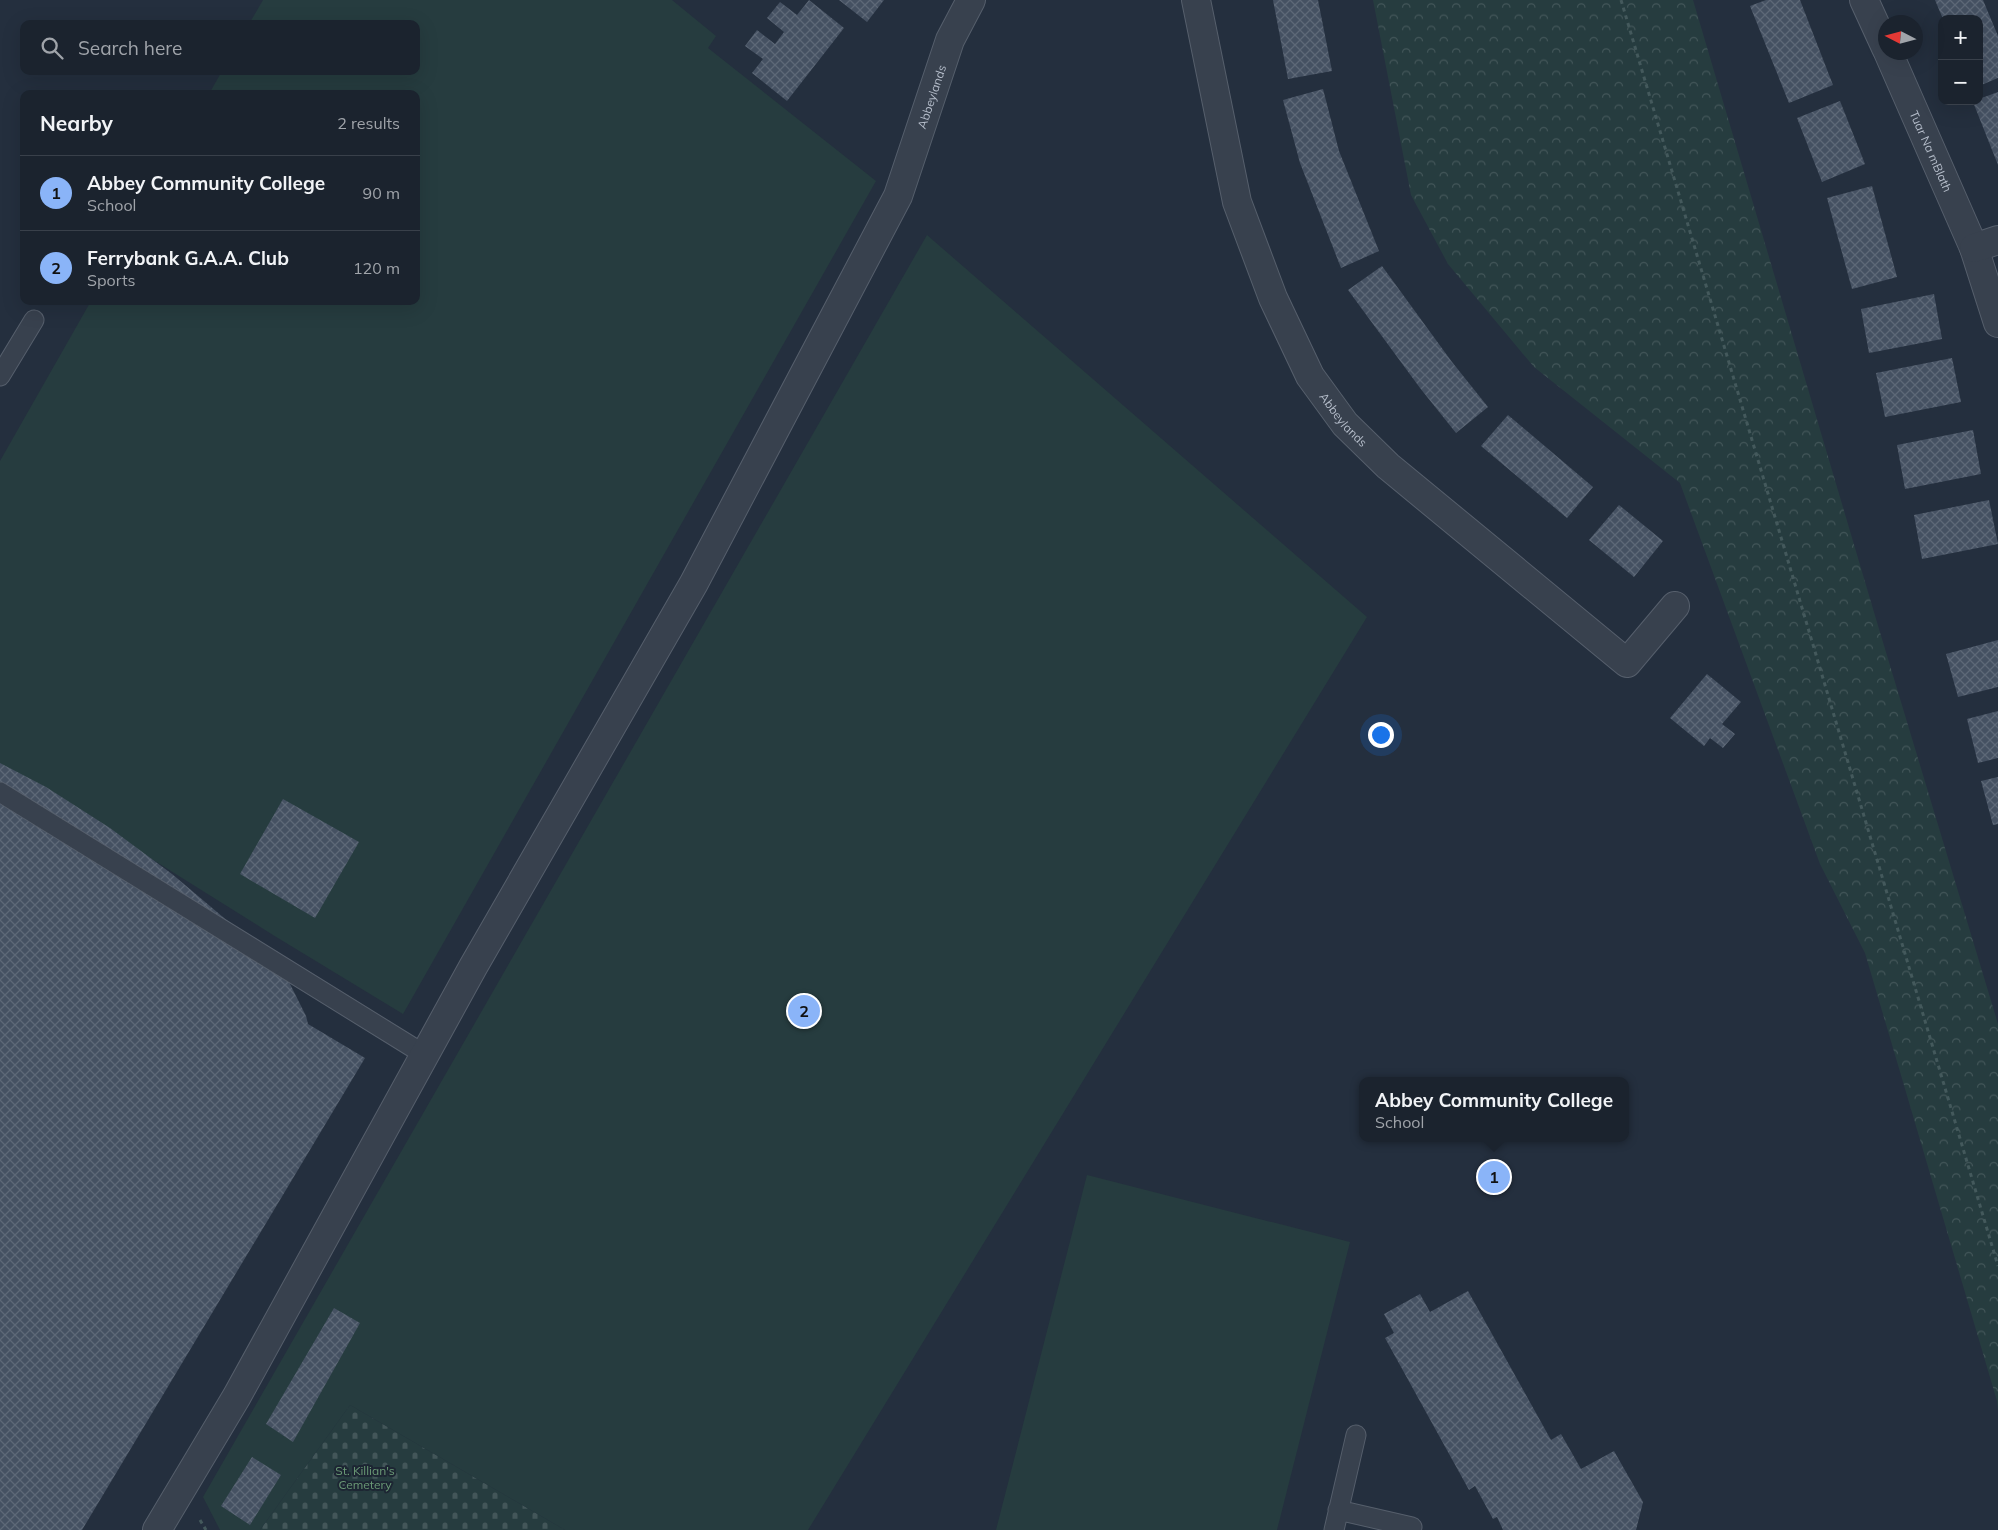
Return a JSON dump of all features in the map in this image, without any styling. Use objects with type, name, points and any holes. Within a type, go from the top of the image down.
[{"type":"street","name":"Abbeylands","points":[[157,1530],[237,1396],[473,968],[694,583],[898,196],[950,40],[971,0]]},
{"type":"street","name":"Abbeylands","points":[[1196,0],[1237,202],[1273,298],[1310,376],[1344,424],[1388,466],[1628,662],[1675,606]]},
{"type":"street","points":[[1864,0],[1878,31]]},
{"type":"street","name":"Tuar Na mBlath","points":[[1892,60],[1986,244],[1998,323]]},
{"type":"lane","points":[[0,376],[34,320]]},
{"type":"lane","points":[[0,792],[425,1056]]},
{"type":"lane","points":[[1334,1530],[1356,1435]]},
{"type":"lane","points":[[1338,1510],[1412,1527]]},
{"type":"path","points":[[1621,0],[1998,1266]]},
{"type":"green space","points":[[263,0],[672,0],[716,36],[708,48],[876,181],[403,1014],[0,764],[0,461],[89,305],[420,305],[420,90],[211,90],[220,75],[420,75],[420,20],[251,20]]},
{"type":"green space","points":[[1373,0],[1693,0],[1998,1024],[1998,1411],[1997,1401],[1865,953],[1820,864],[1680,483],[1534,367],[1448,264],[1411,195]]},
{"type":"green space","points":[[927,235],[1367,617],[808,1530],[565,1530],[350,1405],[260,1530],[220,1530],[203,1497]]},
{"type":"green space","points":[[1087,1175],[1350,1242],[1277,1530],[996,1530]]},
{"type":"green space","name":"St. Killian's Cemetery","points":[[350,1405],[565,1530],[260,1530]]},
{"type":"building","points":[[809,0],[844,28],[787,101],[752,73],[763,59],[745,46],[757,30],[775,44],[784,32],[767,18],[780,2],[797,15]]},
{"type":"building","points":[[839,0],[884,0],[867,22]]},
{"type":"building","points":[[1273,0],[1318,0],[1332,71],[1288,79]]},
{"type":"building","points":[[1766,0],[1800,0],[1833,85],[1789,103],[1750,6]]},
{"type":"building","points":[[1935,0],[1983,0],[1998,36],[1998,78],[1983,84],[1983,15],[1941,15]]},
{"type":"building","points":[[1323,89],[1339,151],[1379,251],[1341,268],[1300,163],[1283,100]]},
{"type":"building","points":[[1998,92],[1998,165],[1974,105],[1983,105],[1983,98]]},
{"type":"building","points":[[1840,101],[1865,164],[1822,182],[1797,118]]},
{"type":"building","points":[[1872,186],[1897,277],[1852,289],[1827,198]]},
{"type":"building","points":[[1382,266],[1452,362],[1488,407],[1456,433],[1420,388],[1348,290]]},
{"type":"building","points":[[1934,294],[1942,339],[1869,353],[1861,309]]},
{"type":"building","points":[[1952,358],[1961,402],[1885,417],[1876,373]]},
{"type":"building","points":[[1508,415],[1593,487],[1567,518],[1481,446]]},
{"type":"building","points":[[1973,430],[1981,474],[1905,489],[1897,445]]},
{"type":"building","points":[[1989,500],[1998,544],[1922,559],[1914,515]]},
{"type":"building","points":[[1619,505],[1663,541],[1634,577],[1589,540]]},
{"type":"building","points":[[1998,640],[1998,687],[1958,697],[1946,654]]},
{"type":"building","points":[[1707,674],[1741,702],[1722,724],[1735,734],[1723,748],[1710,738],[1704,746],[1670,718]]},
{"type":"building","points":[[1998,711],[1998,758],[1978,763],[1967,719]]},
{"type":"building","points":[[0,763],[46,787],[110,828],[172,874],[230,923],[286,976],[306,1016],[308,1024],[365,1058],[82,1530],[0,1530]]},
{"type":"building","points":[[1998,777],[1998,824],[1993,825],[1981,781]]},
{"type":"building","points":[[283,799],[359,842],[315,918],[240,874]]},
{"type":"building","points":[[1468,1291],[1551,1440],[1561,1434],[1581,1469],[1614,1451],[1643,1502],[1636,1530],[1503,1530],[1497,1517],[1493,1519],[1475,1486],[1469,1490],[1385,1338],[1394,1333],[1384,1314],[1420,1294],[1430,1312]]},
{"type":"building","points":[[334,1308],[360,1323],[293,1442],[266,1424]]},
{"type":"building","points":[[252,1457],[281,1475],[250,1525],[221,1506]]},
{"type":"place","name":"Ferrybank G.A.A. Club","points":[[804,1011]]},
{"type":"place","name":"Abbey Community College","points":[[1494,1177]]}]
